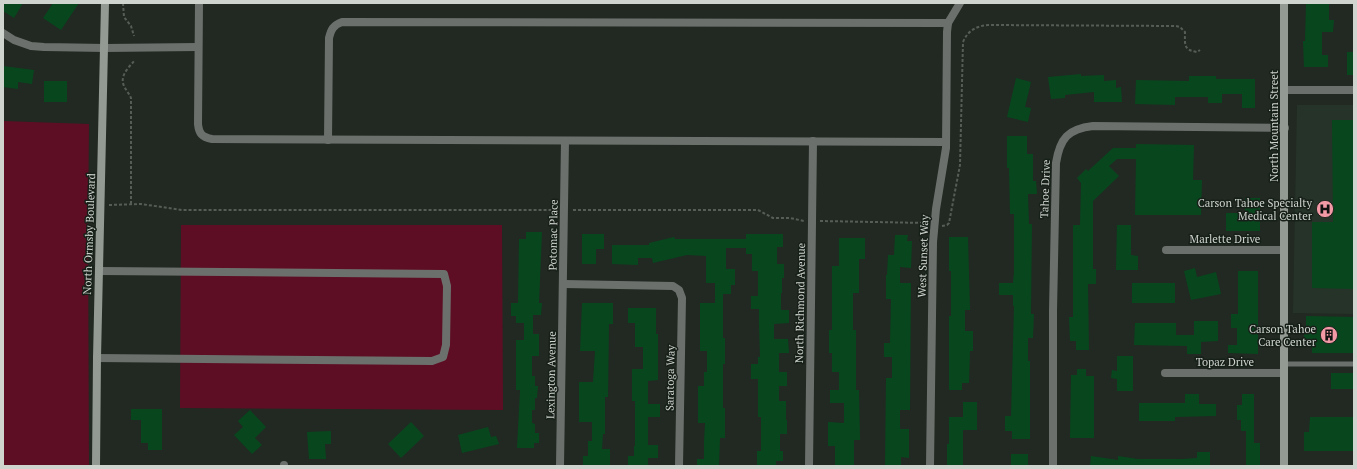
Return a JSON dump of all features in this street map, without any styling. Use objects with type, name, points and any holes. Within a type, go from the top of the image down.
[{"type":"street","name":"North Ormsby Boulevard","points":[[96,466],[97,358],[106,3]]},
{"type":"street","points":[[199,3],[199,132],[203,137],[218,140],[946,142]]},
{"type":"street","points":[[328,140],[329,38],[333,27],[342,22],[948,23],[960,3]]},
{"type":"street","name":"North Mountain Street","points":[[1284,3],[1284,466]]},
{"type":"street","name":"West Sunset Way","points":[[930,466],[934,224],[945,160],[946,32],[948,23]]},
{"type":"street","points":[[3,33],[14,40],[31,46],[105,48],[198,47]]},
{"type":"street","points":[[1285,90],[1354,90]]},
{"type":"street","name":"Tahoe Drive","points":[[1052,466],[1056,163],[1058,153],[1065,137],[1072,131],[1093,126],[1285,128]]},
{"type":"street","name":"Potomac Place","points":[[565,141],[564,284],[673,286],[679,290]]},
{"type":"street","name":"North Richmond Avenue","points":[[809,466],[813,141]]},
{"type":"street","name":"Marlette Drive","points":[[1166,250],[1284,250]]},
{"type":"street","points":[[97,358],[432,361],[443,357],[446,345],[447,286],[444,274],[100,271]]},
{"type":"street","name":"Lexington Avenue","points":[[560,466],[564,284]]},
{"type":"street","name":"Saratoga Way","points":[[679,290],[682,298],[679,466]]},
{"type":"street","name":"Topaz Drive","points":[[1165,373],[1284,373]]},
{"type":"lane","points":[[1284,364],[1354,364]]},
{"type":"path","points":[[123,3],[124,17],[131,26],[134,36]]},
{"type":"path","points":[[108,204],[141,204],[182,210],[758,210],[773,218],[790,218],[799,221],[921,222],[947,225],[949,223],[961,158],[963,42],[972,29],[980,26],[1176,26],[1180,27],[1186,32],[1186,47],[1191,51],[1197,52],[1200,50]]},
{"type":"path","points":[[131,204],[131,98],[123,83],[123,78],[135,60]]},
{"type":"shaded area","name":"Carson Tahoe Specialty Medical Center","points":[[1297,105],[1354,105],[1354,314],[1293,313]]},
{"type":"shaded area","points":[[3,121],[89,124],[89,466],[3,466]]},
{"type":"shaded area","points":[[181,225],[502,225],[503,410],[180,408]]},
{"type":"building","points":[[3,3],[23,3],[14,18],[3,11]]},
{"type":"building","points":[[53,3],[79,3],[61,30],[43,18]]},
{"type":"building","points":[[1306,3],[1329,3],[1329,20],[1334,20],[1333,32],[1322,32],[1322,55],[1328,55],[1328,67],[1304,67],[1303,41],[1305,41]]},
{"type":"building","points":[[1347,52],[1354,52],[1354,75],[1347,75]]},
{"type":"building","points":[[3,66],[34,70],[32,84],[18,82],[18,89],[3,87]]},
{"type":"building","points":[[1081,74],[1081,76],[1104,75],[1104,81],[1116,80],[1116,88],[1121,87],[1122,102],[1094,102],[1094,92],[1065,95],[1065,98],[1051,99],[1048,77]]},
{"type":"building","points":[[1189,76],[1216,76],[1216,79],[1255,79],[1255,108],[1242,108],[1242,94],[1222,94],[1222,103],[1208,103],[1208,97],[1175,97],[1175,105],[1135,104],[1136,80],[1189,81]]},
{"type":"building","points":[[1016,78],[1031,82],[1025,107],[1031,108],[1028,122],[1007,117]]},
{"type":"building","points":[[44,81],[67,81],[67,102],[44,102]]},
{"type":"building","points":[[1332,120],[1354,120],[1354,289],[1312,288],[1312,222],[1333,222]]},
{"type":"building","points":[[1007,136],[1027,136],[1027,154],[1033,154],[1033,181],[1036,181],[1037,194],[1028,194],[1029,224],[1032,224],[1031,314],[1034,314],[1033,338],[1028,338],[1028,361],[1030,361],[1030,439],[1012,439],[1012,431],[1005,431],[1005,416],[1011,416],[1014,306],[1013,295],[999,295],[999,283],[1013,283],[1014,271],[1014,214],[1010,214],[1009,168],[1007,168]]},
{"type":"building","points":[[1136,144],[1194,145],[1193,180],[1202,180],[1201,215],[1135,215],[1136,159],[1117,159],[1109,166],[1119,176],[1093,201],[1093,269],[1096,269],[1096,284],[1088,284],[1089,350],[1076,350],[1076,341],[1070,341],[1069,317],[1073,317],[1073,225],[1080,225],[1081,183],[1077,178],[1086,169],[1088,171],[1113,148],[1136,148]]},
{"type":"building","points":[[1245,198],[1260,198],[1260,231],[1226,231],[1226,213],[1245,213]]},
{"type":"building","points":[[1117,225],[1131,225],[1131,255],[1138,256],[1138,270],[1116,270]]},
{"type":"building","points":[[526,232],[542,232],[539,303],[542,303],[541,315],[533,315],[533,334],[539,334],[539,356],[532,356],[532,376],[535,376],[535,386],[538,386],[537,398],[535,398],[535,410],[532,410],[532,423],[535,424],[535,433],[539,433],[539,443],[534,443],[534,448],[517,448],[520,390],[516,390],[516,340],[524,340],[524,323],[516,323],[516,316],[511,316],[511,303],[518,303],[519,239],[526,239]]},
{"type":"building","points":[[582,234],[604,234],[604,249],[596,249],[596,264],[582,264]]},
{"type":"building","points":[[746,234],[783,234],[783,247],[777,247],[777,264],[784,264],[781,310],[789,310],[789,323],[774,324],[774,339],[788,339],[789,353],[779,353],[779,372],[787,372],[787,386],[779,386],[779,401],[786,401],[787,434],[780,434],[780,451],[783,451],[783,461],[776,461],[776,466],[757,466],[757,451],[761,451],[761,417],[758,417],[758,379],[751,379],[751,364],[758,364],[758,357],[760,357],[759,309],[751,309],[751,296],[758,296],[758,271],[752,271],[752,254],[746,254],[746,248],[726,248],[726,269],[735,269],[735,285],[731,285],[731,294],[723,294],[723,338],[725,338],[725,364],[723,364],[723,408],[725,408],[725,438],[720,438],[719,466],[697,466],[697,459],[704,459],[705,423],[698,423],[698,386],[704,386],[704,372],[707,372],[707,351],[700,351],[700,303],[715,303],[715,283],[706,283],[706,256],[687,255],[653,263],[652,258],[638,258],[638,265],[612,264],[612,245],[649,245],[649,243],[674,237],[675,239],[746,239]]},
{"type":"building","points":[[895,235],[908,235],[907,241],[912,241],[911,268],[900,267],[900,283],[911,283],[910,410],[900,410],[900,429],[909,429],[909,458],[901,457],[901,466],[885,466],[886,378],[892,378],[892,357],[884,357],[884,343],[890,343],[891,299],[886,299],[886,275],[888,255],[894,255]]},
{"type":"building","points":[[949,237],[968,237],[970,310],[965,310],[965,331],[973,331],[973,351],[970,351],[969,383],[962,383],[962,390],[949,390],[949,316],[951,316],[951,271],[949,271]]},
{"type":"building","points":[[839,238],[865,238],[865,259],[859,259],[859,293],[853,293],[853,330],[856,330],[856,390],[859,390],[860,440],[854,440],[854,466],[835,466],[835,446],[828,446],[828,422],[844,423],[844,403],[830,403],[830,390],[839,390],[839,372],[832,372],[832,353],[829,353],[829,330],[832,330],[832,266],[839,266]]},
{"type":"building","points":[[1195,268],[1197,277],[1216,272],[1221,294],[1191,300],[1184,271]]},
{"type":"building","points":[[1238,271],[1258,271],[1258,354],[1228,353],[1228,345],[1237,345],[1237,328],[1231,328],[1231,314],[1238,314]]},
{"type":"building","points":[[1132,283],[1175,283],[1175,303],[1132,303]]},
{"type":"building","points":[[582,303],[613,303],[613,324],[609,324],[608,397],[605,397],[605,434],[603,434],[602,449],[610,449],[610,466],[583,466],[583,456],[588,456],[588,441],[592,441],[592,422],[579,422],[579,382],[593,382],[595,351],[580,351]]},
{"type":"building","points":[[628,308],[656,308],[656,334],[658,334],[658,380],[648,381],[648,404],[660,404],[660,417],[648,417],[648,445],[658,445],[658,458],[648,458],[648,466],[628,466],[628,456],[634,456],[635,446],[635,401],[632,401],[632,369],[643,369],[643,347],[635,347],[635,323],[628,323]]},
{"type":"building","name":"Carson Tahoe Care Center","points":[[1306,316],[1354,317],[1354,353],[1312,353],[1312,340],[1304,340]]},
{"type":"building","points":[[1194,321],[1218,321],[1218,341],[1201,342],[1201,354],[1187,354],[1187,346],[1134,345],[1135,323],[1176,323],[1176,335],[1194,335]]},
{"type":"building","points":[[1117,356],[1133,356],[1133,391],[1117,391],[1117,379],[1111,378],[1112,370],[1117,371]]},
{"type":"building","points":[[1077,369],[1086,369],[1086,376],[1094,376],[1094,438],[1070,438],[1071,375],[1077,375]]},
{"type":"building","points":[[1331,373],[1354,373],[1354,389],[1331,389]]},
{"type":"building","points":[[1185,394],[1199,394],[1199,404],[1216,404],[1216,416],[1175,417],[1175,421],[1139,421],[1139,403],[1185,403]]},
{"type":"building","points":[[1242,394],[1254,394],[1254,443],[1260,443],[1260,466],[1246,466],[1246,431],[1241,431],[1241,420],[1237,420],[1237,405],[1242,405]]},
{"type":"building","points":[[963,402],[977,402],[977,430],[963,430],[963,466],[947,466],[949,417],[963,417]]},
{"type":"building","points":[[131,409],[162,409],[162,450],[148,450],[148,443],[141,443],[141,420],[131,420]]},
{"type":"building","points":[[250,410],[266,427],[255,438],[262,445],[252,454],[234,435],[243,427],[238,421]]},
{"type":"building","points":[[1310,417],[1354,417],[1354,451],[1304,451],[1304,432],[1309,432]]},
{"type":"building","points":[[411,422],[424,436],[401,458],[388,444]]},
{"type":"building","points":[[488,427],[491,437],[496,436],[499,444],[462,453],[458,435]]},
{"type":"building","points":[[331,431],[331,444],[325,444],[326,459],[309,459],[307,432]]},
{"type":"building","points":[[1197,452],[1210,452],[1210,466],[1090,466],[1091,456],[1118,460],[1118,456],[1138,459],[1183,459],[1197,458]]},
{"type":"building","points":[[1011,454],[1028,454],[1028,466],[1011,466]]},
{"type":"place","name":"Carson Tahoe Specialty Medical Center","points":[[1325,209]]},
{"type":"place","name":"Carson Tahoe Care Center","points":[[1329,335]]}]
